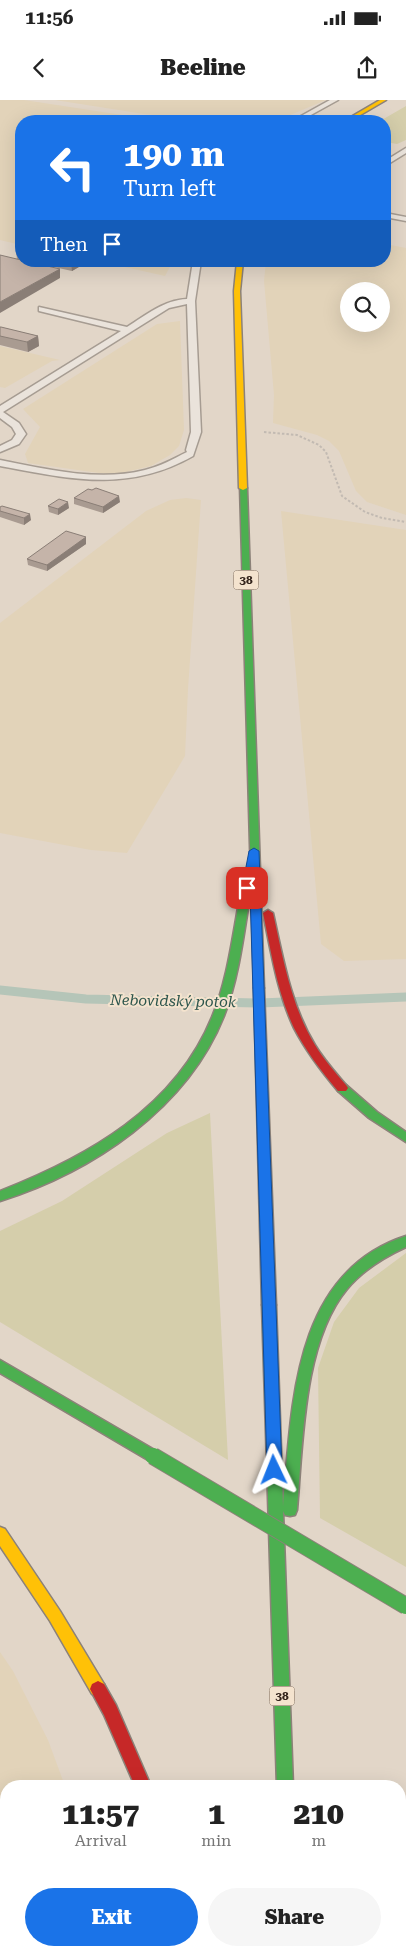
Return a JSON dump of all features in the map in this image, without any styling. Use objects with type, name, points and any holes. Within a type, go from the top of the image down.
[{"type":"main road","points":[[358,115],[384,100]]},
{"type":"main road","name":"38","points":[[239,267],[237,291],[241,432],[285,1780]]},
{"type":"main road","points":[[254,851],[284,982],[295,1020],[318,1059],[336,1081],[357,1102],[406,1138]]},
{"type":"main road","points":[[0,1196],[96,1152],[134,1124],[170,1089],[197,1056],[216,1021],[229,982],[254,851]]},
{"type":"main road","points":[[279,1606],[304,1378],[312,1342],[335,1294],[367,1263],[406,1241]]},
{"type":"main road","points":[[0,1366],[406,1606]]},
{"type":"main road","points":[[0,1534],[55,1616],[110,1710],[141,1780]]},
{"type":"lane","points":[[306,115],[335,100]]},
{"type":"lane","points":[[391,160],[406,150]]},
{"type":"lane","points":[[391,216],[406,219]]},
{"type":"lane","points":[[0,464],[114,479],[166,467],[191,452],[196,432],[192,301],[196,267]]},
{"type":"lane","points":[[0,410],[166,306],[192,301]]},
{"type":"lane","points":[[42,309],[129,330]]},
{"type":"lane","points":[[0,414],[16,424],[21,434],[14,443],[0,449]]},
{"type":"path","points":[[241,432],[284,433],[308,438],[319,444],[326,452],[342,496],[365,512],[382,518],[406,522]]},
{"type":"shaded area","points":[[0,100],[24,100],[122,115],[15,115],[15,244],[0,240]]},
{"type":"shaded area","points":[[55,100],[326,100],[290,115],[144,114]]},
{"type":"shaded area","points":[[406,106],[406,140],[397,144],[391,143],[390,115]]},
{"type":"shaded area","points":[[391,245],[406,248],[406,515],[367,502],[356,491],[339,451],[329,441],[317,435],[273,423],[274,395],[264,281],[265,267],[391,267]]},
{"type":"shaded area","points":[[125,267],[170,267],[165,276]]},
{"type":"shaded area","points":[[180,321],[184,430],[179,446],[170,455],[151,466],[113,475],[28,463],[25,454],[40,427],[23,409],[157,324]]},
{"type":"shaded area","points":[[0,346],[60,360],[52,361],[5,388],[0,387]]},
{"type":"shaded area","points":[[186,498],[201,500],[185,756],[127,853],[91,850],[0,833],[0,623],[146,511],[170,500]]},
{"type":"shaded area","points":[[281,511],[406,530],[406,959],[344,961],[321,944]]},
{"type":"shaded area","points":[[210,1113],[228,1460],[0,1322],[0,1231],[62,1201],[167,1133]]},
{"type":"shaded area","points":[[406,1253],[406,1567],[320,1518],[318,1368],[334,1322],[359,1288]]},
{"type":"shaded area","points":[[0,1652],[13,1671],[48,1740],[63,1780],[0,1780]]},
{"type":"building","points":[[0,255],[15,259],[15,267],[52,267],[60,269],[0,302]]},
{"type":"building","points":[[0,327],[38,336],[27,342],[0,336]]},
{"type":"building","points":[[96,488],[119,496],[103,507],[74,498],[88,489]]},
{"type":"building","points":[[59,499],[68,502],[58,509],[48,506]]},
{"type":"building","points":[[2,506],[30,514],[24,518],[0,511]]},
{"type":"building","points":[[66,531],[86,537],[47,565],[27,559]]},
{"type":"waterway","name":"Nebovidský potok","points":[[0,990],[86,999],[260,1003],[406,997]]},
{"type":"traffic: fast","points":[[243,488],[259,988]]},
{"type":"traffic: fast","points":[[0,1196],[63,1170],[105,1146],[144,1116],[180,1080],[208,1039],[218,1017],[231,975],[244,902]]},
{"type":"traffic: fast","points":[[342,1088],[373,1115],[406,1138]]},
{"type":"traffic: fast","points":[[290,1510],[298,1424],[307,1363],[315,1335],[326,1309],[341,1287],[363,1266],[406,1241]]},
{"type":"traffic: fast","points":[[269,1305],[285,1780]]},
{"type":"traffic: fast","points":[[0,1366],[153,1456]]},
{"type":"traffic: fast","points":[[153,1456],[406,1606]]},
{"type":"traffic: slow","points":[[358,115],[384,100]]},
{"type":"traffic: slow","points":[[239,267],[237,291],[243,488]]},
{"type":"traffic: slow","points":[[259,988],[269,1305]]},
{"type":"traffic: slow","points":[[0,1534],[55,1616],[98,1689]]},
{"type":"traffic: jam","points":[[268,913],[284,986],[291,1006],[310,1047],[342,1088]]},
{"type":"traffic: jam","points":[[98,1689],[110,1710],[140,1780]]},
{"type":"route","points":[[247,888],[254,851],[274,1470]]}]
